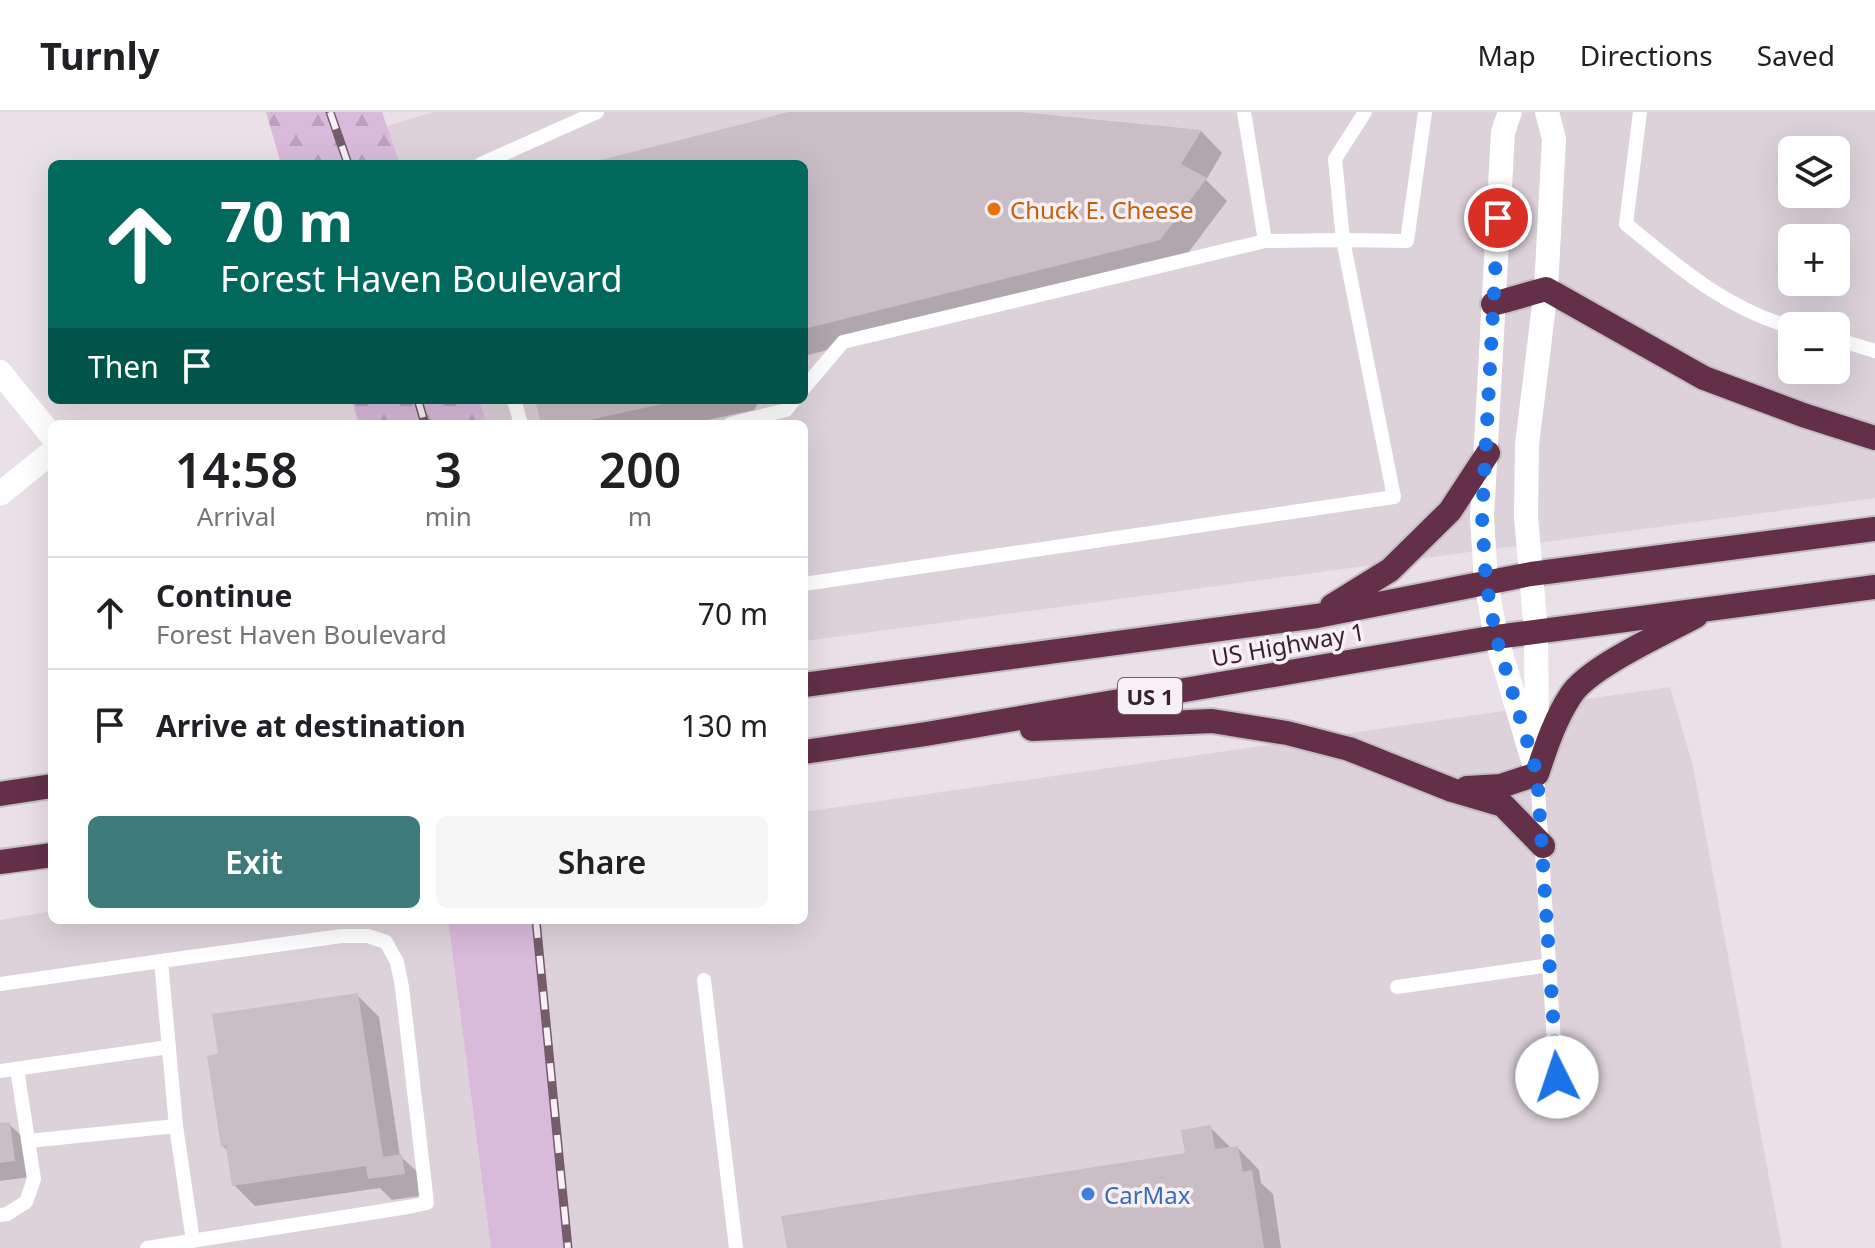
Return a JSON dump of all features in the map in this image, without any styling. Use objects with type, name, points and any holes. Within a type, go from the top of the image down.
[{"type":"highway","points":[[1493,304],[1546,289],[1700,376],[1875,438]]},
{"type":"highway","points":[[1317,616],[1390,570],[1450,511],[1488,453]]},
{"type":"highway","name":"US 1","points":[[808,684],[1317,616],[1531,574],[1875,529]]},
{"type":"highway","name":"US 1","points":[[1496,637],[1875,587]]},
{"type":"highway","points":[[1452,790],[1501,786],[1537,774],[1552,730],[1573,692],[1612,661],[1708,609]]},
{"type":"highway","name":"US Highway 1","points":[[808,751],[1496,637]]},
{"type":"highway","points":[[926,734],[1212,721],[1287,733],[1349,749],[1452,790],[1503,805],[1543,846]]},
{"type":"highway","points":[[0,794],[48,787]]},
{"type":"highway","points":[[0,862],[48,856]]},
{"type":"street","points":[[1510,112],[1503,132],[1488,453],[1482,517],[1486,582],[1496,637],[1537,774]]},
{"type":"street","points":[[1537,774],[1536,632],[1526,516],[1527,445],[1546,289],[1554,139],[1547,112]]},
{"type":"street","points":[[0,372],[48,431]]},
{"type":"street","points":[[0,494],[48,455]]},
{"type":"lane","points":[[490,160],[597,112]]},
{"type":"lane","points":[[1244,112],[1265,241]]},
{"type":"lane","points":[[808,583],[1394,497],[1343,240],[1335,159],[1365,112]]},
{"type":"lane","points":[[808,383],[843,342],[1265,241],[1407,241],[1425,112]]},
{"type":"lane","points":[[1640,112],[1626,224],[1694,279],[1738,307],[1778,322]]},
{"type":"lane","points":[[1850,343],[1875,351]]},
{"type":"lane","points":[[746,420],[786,410],[791,404]]},
{"type":"lane","points":[[1537,774],[1558,1105]]},
{"type":"lane","points":[[0,984],[342,936],[368,936],[386,942],[397,962],[402,987],[427,1203],[147,1248]]},
{"type":"lane","points":[[161,961],[176,1126],[193,1241]]},
{"type":"lane","points":[[1397,987],[1550,965]]},
{"type":"lane","points":[[704,980],[736,1248]]},
{"type":"lane","points":[[0,1071],[169,1047]]},
{"type":"lane","points":[[0,1215],[26,1202],[34,1179],[17,1069]]},
{"type":"lane","points":[[28,1141],[176,1126]]},
{"type":"shaded area","points":[[433,112],[1875,112],[1875,498],[808,640],[808,420],[486,420],[480,404],[808,404],[808,160],[399,160],[387,126]]},
{"type":"shaded area","points":[[1670,687],[1693,766],[1782,1248],[569,1248],[533,924],[808,924],[808,811]]},
{"type":"shaded area","points":[[48,912],[48,924],[449,924],[491,1248],[0,1248],[0,920]]},
{"type":"green space","points":[[266,112],[382,112],[399,160],[280,160]]},
{"type":"green space","points":[[353,404],[480,404],[486,420],[358,420]]},
{"type":"green space","points":[[449,924],[533,924],[569,1248],[491,1248]]},
{"type":"building","name":"Chuck E. Cheese","points":[[789,112],[1020,112],[1202,130],[1181,164],[1207,178],[1160,240],[808,328],[808,160],[601,160]]},
{"type":"building","points":[[536,404],[662,404],[589,420],[540,420]]},
{"type":"building","points":[[358,993],[383,1157],[402,1154],[405,1174],[368,1179],[366,1166],[232,1186],[226,1146],[221,1147],[207,1056],[218,1054],[212,1014]]},
{"type":"building","points":[[10,1122],[15,1161],[0,1163],[0,1123]]},
{"type":"building","name":"CarMax","points":[[1211,1125],[1215,1149],[1238,1146],[1243,1172],[1252,1170],[1264,1248],[787,1248],[781,1216],[1185,1153],[1181,1130]]},
{"type":"railway","points":[[330,112],[347,160]]},
{"type":"railway","points":[[419,404],[424,420]]},
{"type":"railway","points":[[536,924],[568,1248]]},
{"type":"place","name":"Chuck E. Cheese","points":[[994,209]]},
{"type":"place","name":"CarMax","points":[[1088,1194]]},
{"type":"route","points":[[1498,218],[1488,453],[1482,517],[1486,582],[1496,637],[1537,774],[1557,1077]]}]
